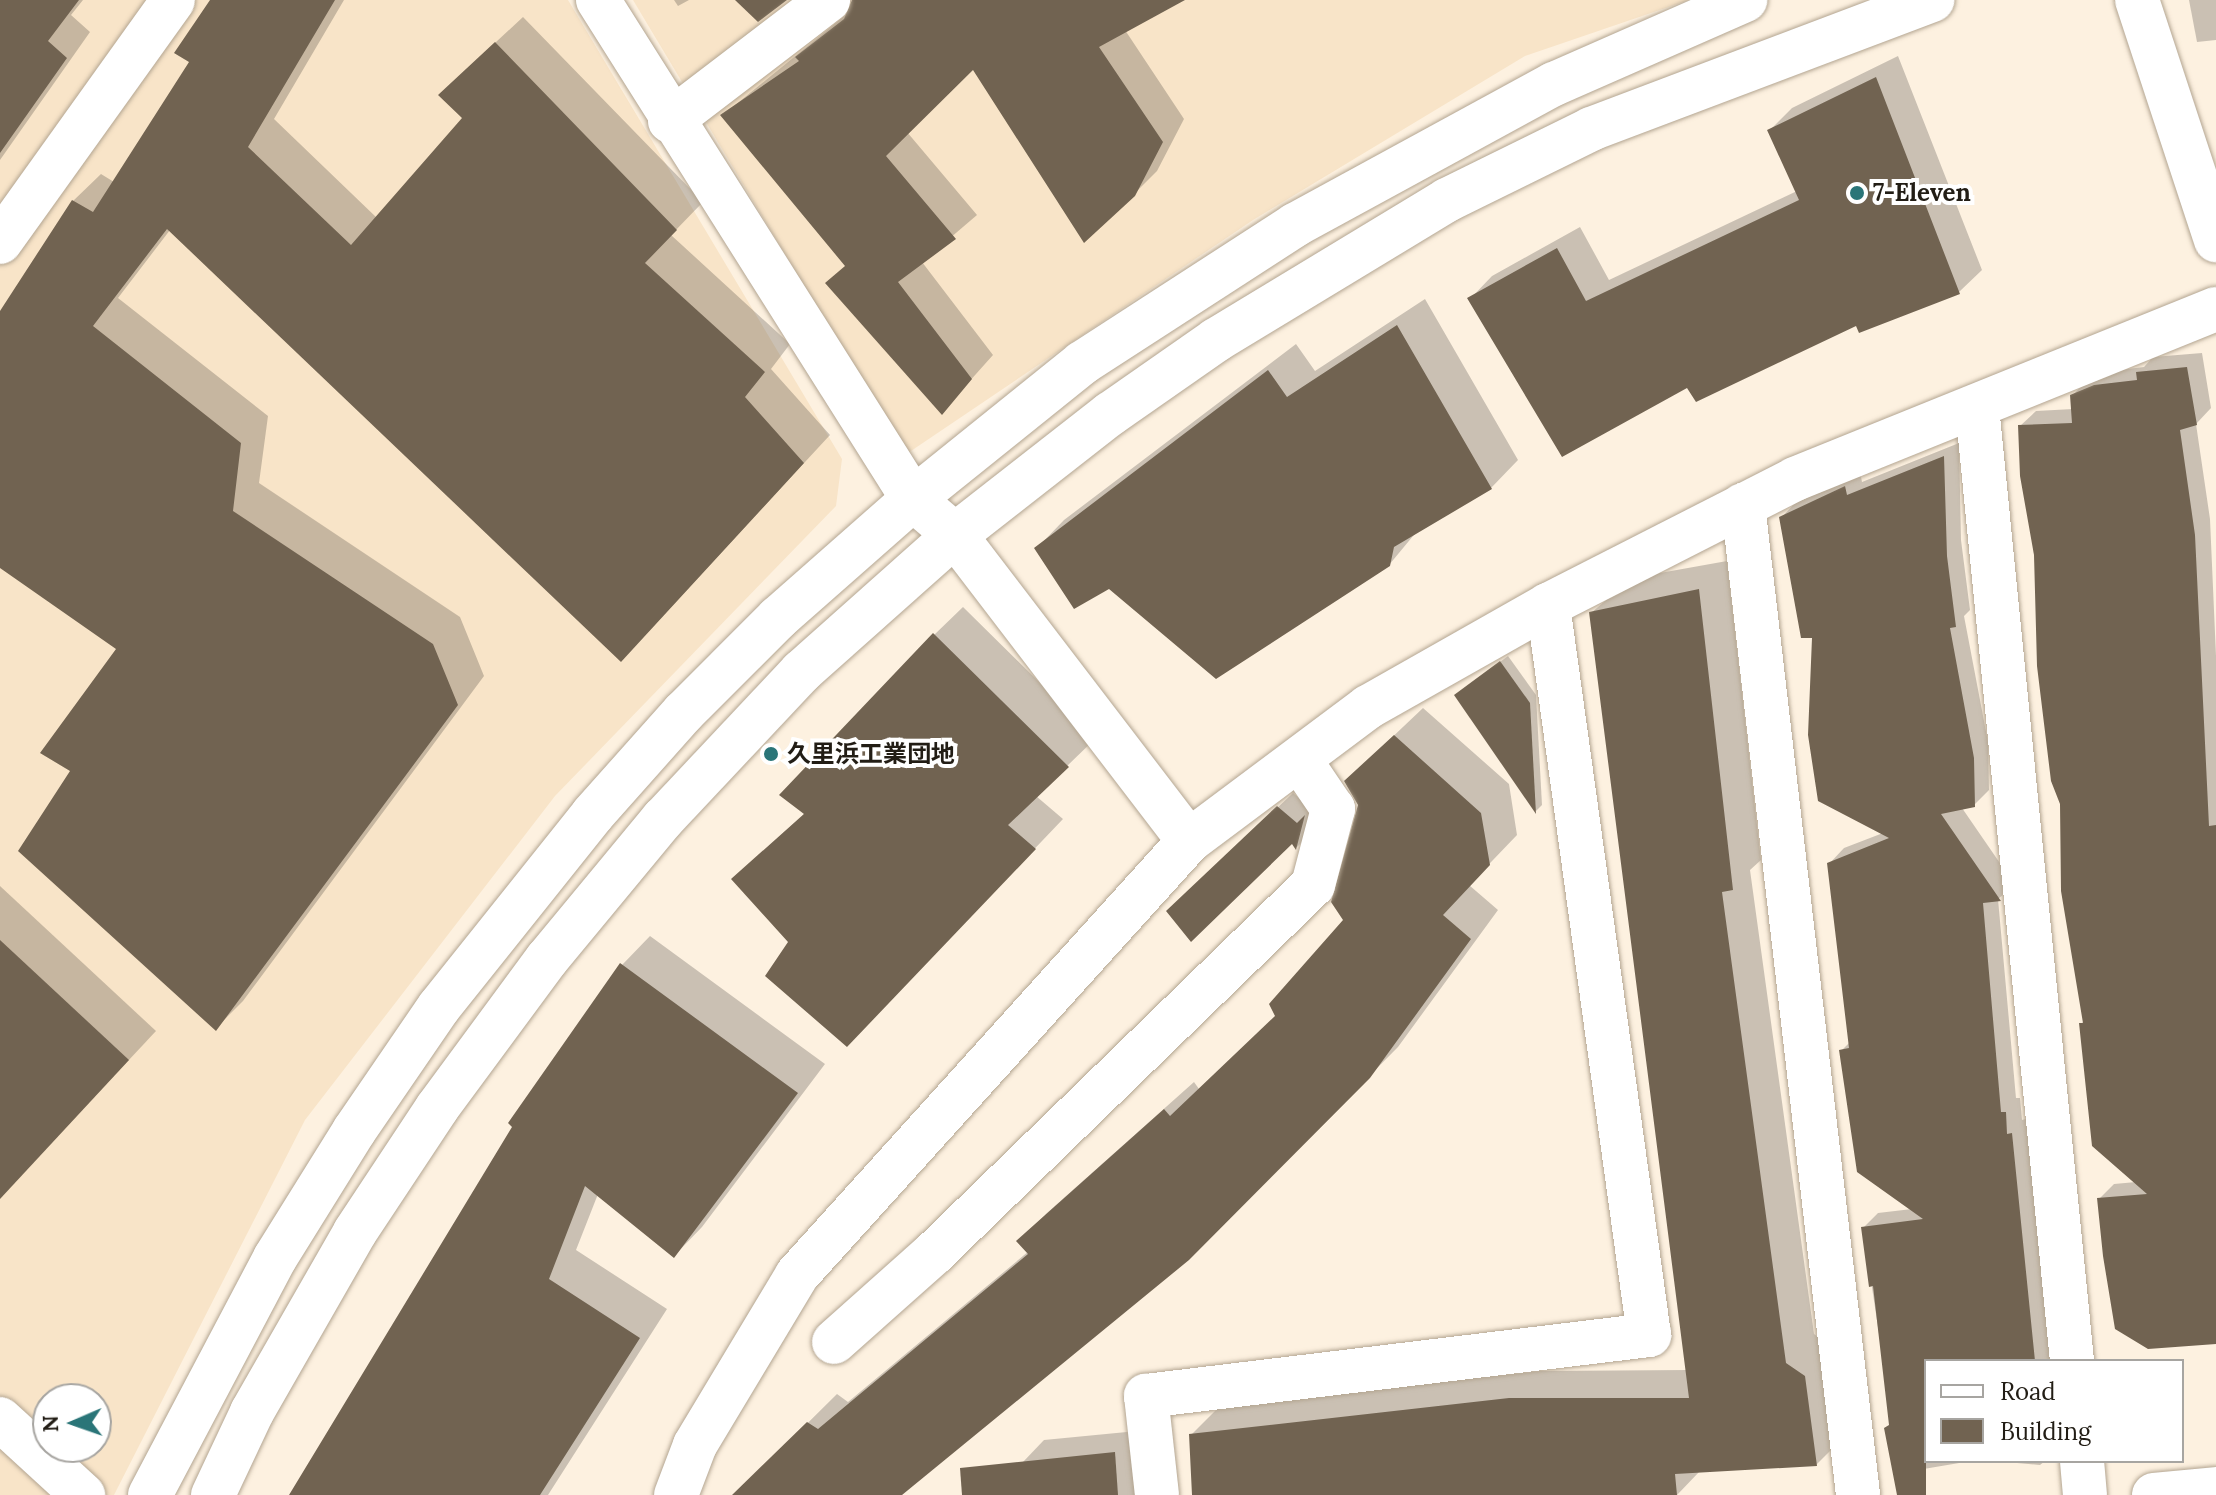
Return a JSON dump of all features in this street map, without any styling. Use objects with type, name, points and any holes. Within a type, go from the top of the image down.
[{"type":"street","points":[[0,242],[173,0]]},
{"type":"street","points":[[598,0],[670,121],[913,499],[955,535],[1189,841]]},
{"type":"street","points":[[670,121],[828,0]]},
{"type":"street","points":[[150,1495],[275,1258],[346,1143],[505,920],[684,712],[778,618],[913,499],[1082,363],[1295,225],[1554,84],[1745,0]]},
{"type":"street","points":[[213,1495],[252,1412],[355,1232],[437,1108],[547,959],[663,819],[801,672],[955,535],[1110,414],[1205,348],[1447,200],[1591,129],[1932,0]]},
{"type":"street","points":[[2137,0],[2216,240]]},
{"type":"street","points":[[676,1495],[695,1445],[797,1275],[1189,841],[1368,707],[1548,605],[1743,505],[2216,309]]},
{"type":"street","points":[[1977,407],[2072,1359]]},
{"type":"street","points":[[1743,505],[1858,1495]]},
{"type":"street","points":[[1157,1495],[1146,1396],[1649,1335],[1548,605]]},
{"type":"street","points":[[834,1342],[934,1253],[1313,885],[1333,809],[1299,759]]},
{"type":"street","points":[[0,1419],[83,1495]]},
{"type":"street","points":[[2082,1463],[2085,1495]]},
{"type":"street","points":[[2154,1495],[2216,1489]]},
{"type":"shaded area","points":[[0,0],[568,0],[842,459],[836,506],[555,796],[305,1120],[114,1495],[0,1495]]},
{"type":"shaded area","points":[[633,0],[1689,0],[1525,56],[1253,220],[905,455]]},
{"type":"building","points":[[0,0],[79,0],[48,41],[67,58],[0,153]]},
{"type":"building","points":[[210,0],[335,0],[248,147],[351,245],[462,118],[438,95],[495,42],[677,230],[645,263],[765,372],[745,397],[804,463],[621,662],[167,229],[93,326],[241,443],[233,511],[433,644],[458,705],[216,1031],[18,851],[70,771],[40,753],[116,649],[0,568],[0,311],[72,200],[93,212],[189,62],[174,53]]},
{"type":"building","points":[[735,0],[787,0],[758,22]]},
{"type":"building","points":[[852,0],[1185,0],[1099,47],[1163,142],[1135,196],[1084,243],[973,70],[886,156],[956,239],[898,282],[972,379],[942,415],[825,283],[845,266],[720,115],[799,61],[795,57],[844,19]]},
{"type":"building","points":[[1876,77],[1960,294],[1859,333],[1856,326],[1696,402],[1687,388],[1562,457],[1467,298],[1557,248],[1586,301],[1799,200],[1767,130]]},
{"type":"building","points":[[1397,325],[1492,489],[1394,547],[1390,566],[1216,679],[1109,589],[1074,609],[1034,548],[1268,370],[1287,397]]},
{"type":"building","points":[[2187,367],[2197,425],[2180,430],[2195,535],[2209,826],[2216,825],[2216,1344],[2148,1349],[2115,1329],[2103,1256],[2097,1198],[2147,1194],[2092,1146],[2079,1023],[2083,1023],[2061,891],[2060,804],[2051,781],[2037,666],[2034,555],[2020,476],[2018,425],[2072,423],[2070,395],[2094,385],[2137,380],[2136,372]]},
{"type":"building","points":[[1944,456],[1947,556],[1956,627],[1950,628],[1974,758],[1975,807],[1941,814],[2001,901],[1983,903],[2001,1112],[2006,1112],[2007,1134],[2012,1133],[2035,1359],[1924,1359],[1926,1495],[1897,1495],[1884,1428],[1889,1425],[1873,1286],[1869,1287],[1861,1227],[1923,1219],[1857,1172],[1839,1050],[1849,1048],[1827,863],[1889,838],[1818,801],[1808,735],[1812,638],[1801,638],[1779,517],[1845,486],[1847,495]]},
{"type":"building","points":[[1699,589],[1733,890],[1722,892],[1786,1363],[1805,1376],[1817,1466],[1675,1474],[1677,1495],[1192,1495],[1189,1434],[1509,1398],[1689,1398],[1589,612]]},
{"type":"building","points":[[933,633],[1069,767],[1008,825],[1036,849],[847,1047],[765,976],[788,942],[731,879],[804,814],[779,795]]},
{"type":"building","points":[[1500,661],[1530,703],[1536,814],[1454,695]]},
{"type":"building","points":[[1394,735],[1481,813],[1490,865],[1443,915],[1471,939],[1370,1078],[1189,1260],[902,1495],[732,1495],[807,1422],[818,1429],[1028,1254],[1016,1241],[1164,1109],[1170,1116],[1275,1016],[1269,1004],[1343,920],[1331,902],[1358,805],[1344,781]]},
{"type":"building","points":[[1277,806],[1297,823],[1305,815],[1296,850],[1292,844],[1191,942],[1166,911]]},
{"type":"building","points":[[0,940],[129,1060],[0,1199]]},
{"type":"building","points":[[620,963],[798,1093],[674,1258],[585,1186],[549,1279],[640,1338],[540,1495],[289,1495],[512,1127],[508,1123]]},
{"type":"building","points":[[1115,1452],[1118,1495],[962,1495],[960,1468]]},
{"type":"place","name":"7-Eleven","points":[[1857,193]]},
{"type":"place","name":"久里浜工業団地","points":[[771,754]]}]
